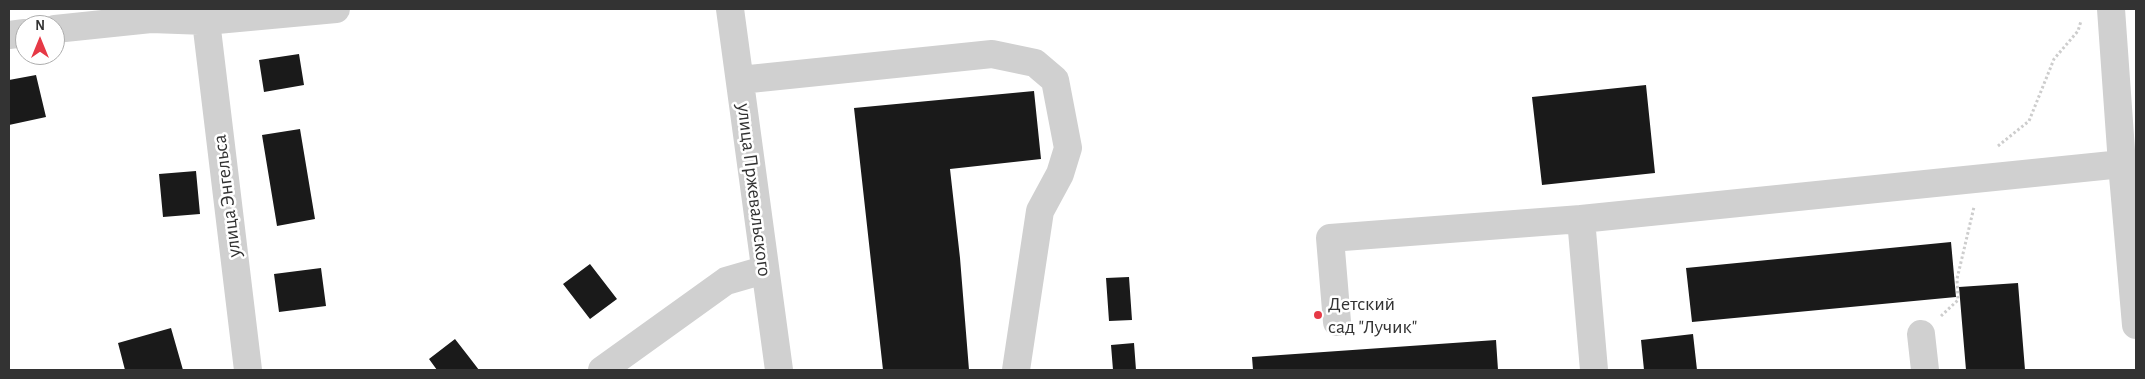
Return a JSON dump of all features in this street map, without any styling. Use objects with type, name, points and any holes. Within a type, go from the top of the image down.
[{"type":"street","points":[[65,29],[151,18],[206,21],[336,9]]},
{"type":"street","name":"улица Пржевальского","points":[[730,9],[779,370]]},
{"type":"street","points":[[2111,9],[2136,325]]},
{"type":"street","name":"улица Энгельса","points":[[206,21],[248,370]]},
{"type":"street","points":[[740,80],[992,54],[1035,63],[1055,80],[1068,148],[1060,174],[1040,211],[1016,370]]},
{"type":"street","points":[[1337,322],[1330,238],[1581,219],[2122,164]]},
{"type":"street","points":[[1581,219],[1594,370]]},
{"type":"street","points":[[602,370],[726,280],[764,270]]},
{"type":"street","points":[[1921,334],[1925,370]]},
{"type":"building","points":[[299,54],[304,85],[264,92],[259,60]]},
{"type":"building","points":[[36,75],[46,117],[9,125],[9,80]]},
{"type":"building","points":[[1646,85],[1655,173],[1542,185],[1532,97]]},
{"type":"building","points":[[1034,91],[1041,159],[950,169],[960,258],[969,370],[883,370],[854,108]]},
{"type":"building","points":[[300,129],[315,219],[277,226],[262,135]]},
{"type":"building","points":[[196,171],[200,214],[163,217],[159,174]]},
{"type":"building","points":[[1951,242],[1956,297],[1692,322],[1686,268]]},
{"type":"building","points":[[590,264],[617,299],[590,319],[563,284]]},
{"type":"building","points":[[321,268],[326,306],[279,312],[274,274]]},
{"type":"building","points":[[1129,277],[1132,320],[1109,321],[1106,278]]},
{"type":"building","points":[[2018,283],[2025,370],[1966,370],[1959,287]]},
{"type":"building","points":[[171,328],[183,370],[125,370],[118,343]]},
{"type":"building","points":[[1693,334],[1697,370],[1644,370],[1641,340]]},
{"type":"building","points":[[455,339],[479,370],[437,370],[429,359]]},
{"type":"building","points":[[1496,340],[1498,370],[1253,370],[1252,357]]},
{"type":"building","points":[[1134,343],[1136,370],[1113,370],[1111,345]]},
{"type":"place","name":"Детский сад \"Лучик\"","points":[[1318,315]]}]
